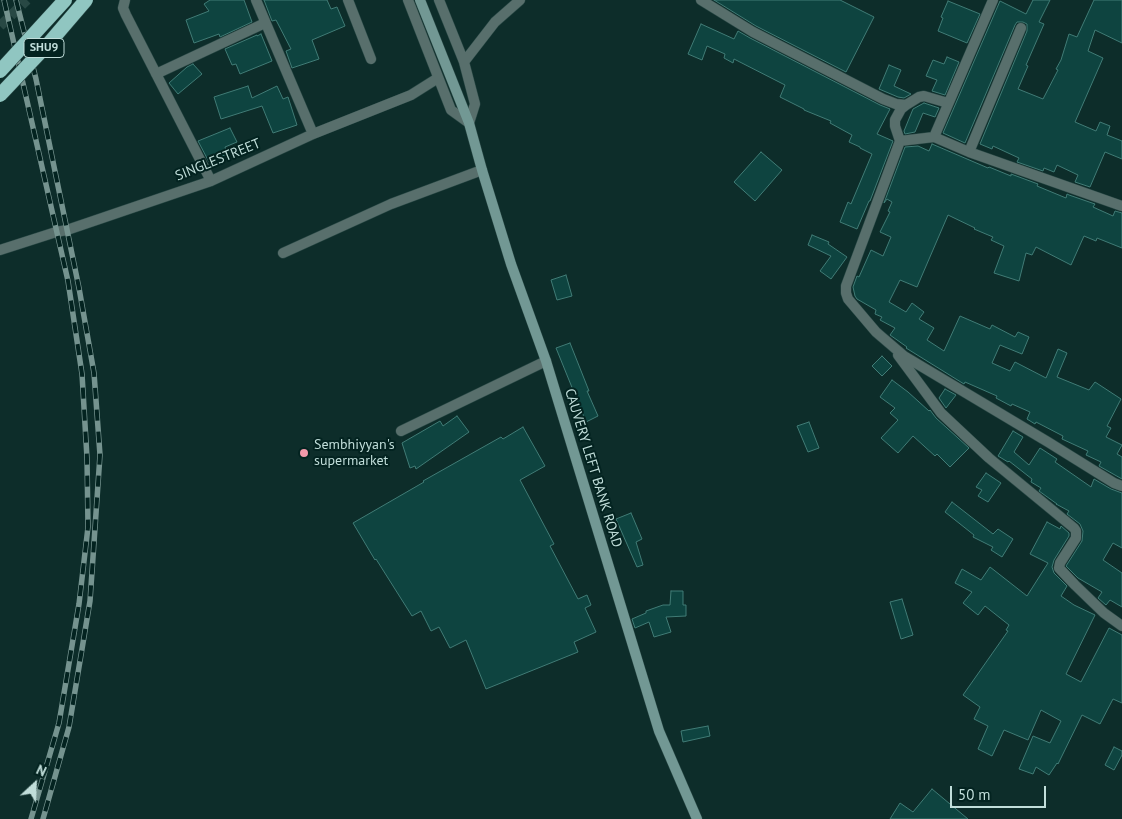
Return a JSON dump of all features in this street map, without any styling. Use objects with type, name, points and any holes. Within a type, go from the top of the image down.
[{"type":"highway","name":"SHU9","points":[[0,71],[65,0]]},
{"type":"highway","name":"SHU9","points":[[0,95],[86,0]]},
{"type":"main road","name":"CAUVERY LEFT BANK ROAD","points":[[420,0],[470,124],[511,264],[546,361],[659,731],[698,819]]},
{"type":"street","points":[[125,0],[123,8],[126,15],[211,180]]},
{"type":"street","points":[[256,0],[313,134]]},
{"type":"street","points":[[348,0],[371,58]]},
{"type":"street","points":[[408,0],[451,110],[470,124],[475,104],[464,62],[439,0]]},
{"type":"street","points":[[464,62],[495,22],[520,0]]},
{"type":"street","points":[[702,0],[752,32],[883,99],[896,104],[906,105]]},
{"type":"street","points":[[934,137],[993,0]]},
{"type":"street","points":[[156,74],[265,23]]},
{"type":"street","points":[[968,152],[1021,28]]},
{"type":"street","name":"SINGLESTREET","points":[[0,250],[67,230],[211,180],[313,134],[411,95],[438,78]]},
{"type":"street","points":[[948,103],[924,96],[901,108],[895,120],[900,141],[849,279],[846,291],[848,299],[876,332],[904,356],[1114,483],[1122,486]]},
{"type":"street","points":[[900,141],[934,137],[968,152],[1122,206]]},
{"type":"street","points":[[283,253],[391,204],[482,170]]},
{"type":"street","points":[[891,346],[941,413],[989,458],[1074,528],[1076,538],[1060,563],[1059,568],[1104,613],[1122,626]]},
{"type":"street","points":[[401,431],[546,361]]},
{"type":"building","points":[[210,0],[244,0],[252,22],[220,37],[219,34],[194,43],[186,20],[209,11],[204,4]]},
{"type":"building","points":[[264,0],[327,0],[331,9],[337,7],[345,26],[312,40],[319,59],[292,68],[286,51],[291,49],[276,20],[272,21]]},
{"type":"building","points":[[714,0],[840,0],[874,17],[846,72],[756,26]]},
{"type":"building","points":[[1033,0],[1050,0],[1039,22],[1044,24],[1018,89],[1043,99],[1058,70],[1056,69],[1061,60],[1069,34],[1077,37],[1094,0],[1122,0],[1122,43],[1095,30],[1088,51],[1103,58],[1075,122],[1096,131],[1100,122],[1110,126],[1107,135],[1122,141],[1122,159],[1105,152],[1090,187],[1075,182],[1078,175],[1057,165],[1054,172],[1044,168],[1043,171],[1017,162],[1019,158],[993,146],[992,149],[980,144],[1027,31],[1027,24],[1023,22],[1017,22],[1015,25],[965,143],[943,133],[1000,1],[1026,14]]},
{"type":"building","points":[[948,1],[980,14],[967,43],[938,31],[943,18],[941,17]]},
{"type":"building","points":[[701,24],[734,39],[738,31],[890,109],[877,134],[893,141],[857,229],[840,222],[848,202],[851,204],[872,154],[849,142],[852,135],[830,123],[831,121],[804,110],[780,97],[785,85],[734,59],[733,63],[724,58],[725,54],[707,46],[702,60],[688,54]]},
{"type":"building","points":[[261,34],[272,61],[240,74],[236,64],[232,65],[225,49]]},
{"type":"building","points":[[947,57],[959,62],[945,95],[932,91],[937,80],[926,76],[933,60],[944,64]]},
{"type":"building","points":[[193,64],[202,74],[178,94],[169,83]]},
{"type":"building","points":[[889,65],[901,70],[894,86],[911,94],[904,98],[879,89]]},
{"type":"building","points":[[248,86],[252,98],[277,86],[283,99],[288,97],[297,125],[273,133],[262,106],[221,119],[214,97]]},
{"type":"building","points":[[924,103],[939,108],[935,117],[923,113],[915,132],[905,134],[904,131],[913,109]]},
{"type":"building","points":[[230,128],[237,142],[225,147],[227,154],[209,162],[198,141]]},
{"type":"building","points":[[932,144],[988,168],[1038,184],[1037,186],[1066,198],[1067,194],[1095,204],[1093,207],[1113,216],[1115,211],[1122,213],[1122,248],[1097,238],[1096,241],[1084,236],[1071,265],[1036,247],[1032,255],[1026,253],[1019,281],[994,273],[1004,246],[991,240],[993,237],[948,215],[917,287],[900,280],[889,302],[906,312],[912,303],[924,312],[919,319],[934,328],[927,340],[944,351],[960,316],[990,329],[992,325],[1015,337],[1018,332],[1029,337],[1022,354],[1000,345],[992,363],[1010,371],[1015,362],[1046,378],[1058,349],[1067,353],[1057,377],[1089,390],[1095,382],[1121,399],[1107,426],[1111,428],[1106,437],[1122,445],[1117,454],[1122,457],[1122,479],[1099,466],[1101,462],[1086,455],[1088,451],[1062,439],[1063,436],[1027,419],[1030,412],[1012,404],[1011,406],[996,398],[997,396],[965,382],[964,384],[906,348],[890,335],[895,328],[880,320],[882,317],[875,314],[876,310],[855,296],[853,287],[871,250],[883,256],[891,237],[880,232],[890,212],[888,211],[892,202],[887,199],[884,203],[905,147],[918,146],[929,151]]},
{"type":"building","points":[[761,152],[782,170],[755,201],[734,182]]},
{"type":"building","points":[[812,235],[829,242],[828,244],[847,257],[831,279],[820,271],[831,256],[808,245]]},
{"type":"building","points":[[566,275],[572,296],[557,300],[551,280]]},
{"type":"building","points":[[570,343],[598,416],[586,422],[556,348]]},
{"type":"building","points":[[882,356],[892,366],[882,376],[872,366]]},
{"type":"building","points":[[892,380],[930,410],[936,418],[969,448],[950,467],[937,454],[935,456],[913,436],[898,453],[881,438],[898,420],[890,413],[895,408],[880,397]]},
{"type":"building","points":[[945,389],[956,395],[946,408],[939,398]]},
{"type":"building","points":[[457,416],[469,432],[416,469],[415,466],[410,468],[402,443],[440,421],[443,426]]},
{"type":"building","points":[[809,422],[819,448],[808,452],[797,426]]},
{"type":"building","points":[[523,427],[545,466],[520,480],[554,544],[550,546],[578,599],[587,595],[591,605],[585,608],[596,632],[574,642],[578,652],[486,689],[466,640],[450,648],[439,627],[431,631],[421,611],[412,616],[353,523],[423,481],[501,437],[503,439]]},
{"type":"building","points":[[1013,431],[1023,437],[1014,452],[1029,465],[1040,448],[1057,459],[1055,462],[1091,487],[1094,479],[1122,493],[1122,548],[1113,543],[1103,560],[1122,573],[1122,607],[1110,600],[1106,605],[1098,598],[1102,592],[1078,578],[1066,566],[1082,541],[1083,531],[1080,524],[1067,514],[1069,511],[1039,491],[1041,488],[1031,482],[1032,479],[1009,461],[998,456]]},
{"type":"building","points":[[986,473],[1001,483],[988,502],[978,496],[982,490],[976,487]]},
{"type":"building","points":[[952,502],[993,534],[998,529],[1013,539],[1002,557],[991,550],[993,547],[973,537],[974,535],[945,512]]},
{"type":"building","points":[[631,513],[642,539],[636,542],[643,565],[637,567],[616,519]]},
{"type":"building","points":[[1047,522],[1060,529],[1061,526],[1069,533],[1052,567],[1054,573],[1067,586],[1061,596],[1074,605],[1095,615],[1066,674],[1081,682],[1109,628],[1122,635],[1122,703],[1113,699],[1100,724],[1082,715],[1058,764],[1049,775],[1036,767],[1033,774],[1019,769],[1033,736],[1050,743],[1061,721],[1041,710],[1028,740],[1004,730],[992,756],[978,749],[988,726],[974,719],[980,707],[963,695],[1008,631],[1006,630],[1009,625],[985,606],[978,615],[963,603],[972,592],[955,583],[962,569],[981,580],[990,567],[1027,596],[1048,563],[1030,554]]},
{"type":"building","points":[[671,591],[683,591],[683,605],[686,605],[686,616],[666,617],[671,632],[654,637],[649,622],[635,628],[632,619],[646,613],[646,611],[663,605],[670,605]]},
{"type":"building","points":[[902,599],[913,635],[901,639],[890,602]]},
{"type":"building","points":[[708,726],[710,736],[683,742],[681,731]]},
{"type":"building","points":[[1114,747],[1122,751],[1122,755],[1114,770],[1105,765]]},
{"type":"building","points":[[932,789],[968,819],[890,819],[900,803],[913,812]]},
{"type":"tunnel","points":[[0,26],[27,0]]},
{"type":"railway","points":[[4,0],[68,281],[82,374],[87,458],[88,527],[79,604],[59,723],[31,819]]},
{"type":"railway","points":[[16,0],[36,79],[79,288],[94,373],[100,455],[90,601],[69,727],[43,819]]},
{"type":"place","name":"Sembhiyyan's supermarket","points":[[304,453]]}]
